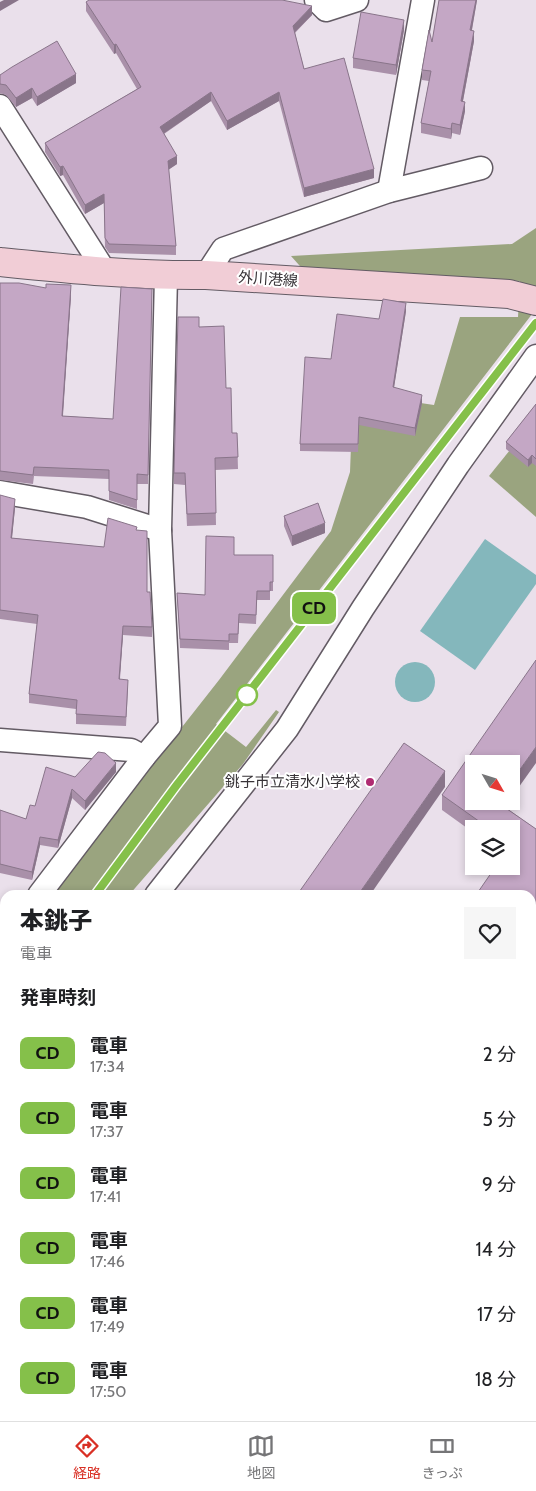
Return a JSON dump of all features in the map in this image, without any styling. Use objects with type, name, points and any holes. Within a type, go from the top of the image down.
[{"type":"main road","name":"外川港線","points":[[0,262],[106,273],[166,276],[206,275],[509,294],[536,301]]},
{"type":"street","points":[[316,0],[326,10],[357,0]]},
{"type":"street","points":[[389,191],[423,0]]},
{"type":"street","points":[[0,106],[106,273]]},
{"type":"street","points":[[206,275],[223,249],[389,191],[481,168]]},
{"type":"street","points":[[44,890],[144,757],[170,726],[160,530],[166,276]]},
{"type":"street","points":[[160,890],[287,729],[363,608],[458,465],[536,356]]},
{"type":"street","points":[[0,492],[87,507],[160,530]]},
{"type":"street","points":[[0,740],[131,750],[144,757]]},
{"type":"green space","points":[[536,228],[536,309],[216,724],[246,747],[276,710],[279,712],[243,764],[133,890],[54,890],[219,680],[331,531],[350,472],[353,393],[434,405],[460,317],[518,317],[520,281],[307,274],[291,256],[512,244]]},
{"type":"green space","points":[[518,440],[536,452],[536,517],[489,476]]},
{"type":"water","points":[[485,539],[536,575],[536,584],[475,670],[420,631]]},
{"type":"water","points":[[419,662],[426,665],[432,671],[435,682],[434,690],[426,699],[419,702],[411,702],[404,699],[396,690],[395,678],[398,671],[407,663]]},
{"type":"building","points":[[89,0],[282,0],[312,6],[293,26],[304,69],[344,58],[374,169],[304,188],[279,92],[227,121],[211,92],[160,127],[177,156],[168,161],[176,246],[109,244],[105,238],[104,194],[85,205],[63,166],[60,167],[45,143],[141,87],[116,44],[114,45],[86,2]]},
{"type":"building","points":[[439,0],[476,0],[470,30],[474,31],[461,101],[465,102],[460,125],[452,123],[451,129],[421,123],[431,71],[422,70],[429,30],[432,42]]},
{"type":"building","points":[[361,12],[404,20],[396,65],[353,58]]},
{"type":"building","points":[[57,41],[76,74],[37,97],[32,88],[16,98],[6,85],[0,84],[0,75]]},
{"type":"building","points":[[0,283],[19,283],[46,288],[46,284],[71,285],[62,416],[113,419],[121,287],[152,289],[148,475],[137,474],[137,500],[109,491],[109,470],[34,467],[33,475],[0,471]]},
{"type":"building","points":[[383,299],[406,303],[393,387],[422,395],[415,428],[359,417],[358,444],[300,444],[305,357],[331,359],[337,314],[379,319]]},
{"type":"building","points":[[178,317],[199,317],[199,327],[224,326],[226,388],[231,388],[232,433],[237,433],[238,457],[215,458],[216,513],[187,514],[185,473],[174,473]]},
{"type":"building","points":[[536,404],[536,459],[532,455],[528,460],[506,442]]},
{"type":"building","points":[[0,495],[15,499],[11,538],[104,547],[108,518],[137,527],[136,530],[147,531],[147,592],[150,592],[152,627],[123,626],[119,679],[128,680],[126,717],[76,714],[77,700],[29,694],[38,615],[0,610]]},
{"type":"building","points":[[318,503],[325,523],[292,536],[284,516]]},
{"type":"building","points":[[206,536],[234,537],[234,555],[273,555],[273,582],[270,582],[270,591],[257,591],[256,615],[239,614],[238,634],[229,634],[229,641],[180,639],[177,593],[205,595]]},
{"type":"building","points":[[536,660],[536,747],[520,769],[520,755],[470,755]]},
{"type":"building","points":[[404,743],[445,771],[362,890],[301,890]]},
{"type":"building","points":[[98,752],[105,753],[116,763],[85,801],[72,789],[58,840],[40,837],[32,872],[0,864],[0,810],[26,819],[30,805],[35,806],[46,767],[75,777]]},
{"type":"building","points":[[465,762],[465,810],[509,810],[536,829],[536,890],[479,890],[490,875],[520,875],[520,820],[477,820],[442,795]]},
{"type":"railway","points":[[99,890],[176,786],[536,323]]},
{"type":"train","name":"CD","points":[[99,890],[176,786],[536,323]]},
{"type":"place","name":"銚子市立清水小学校","points":[[370,782]]}]
